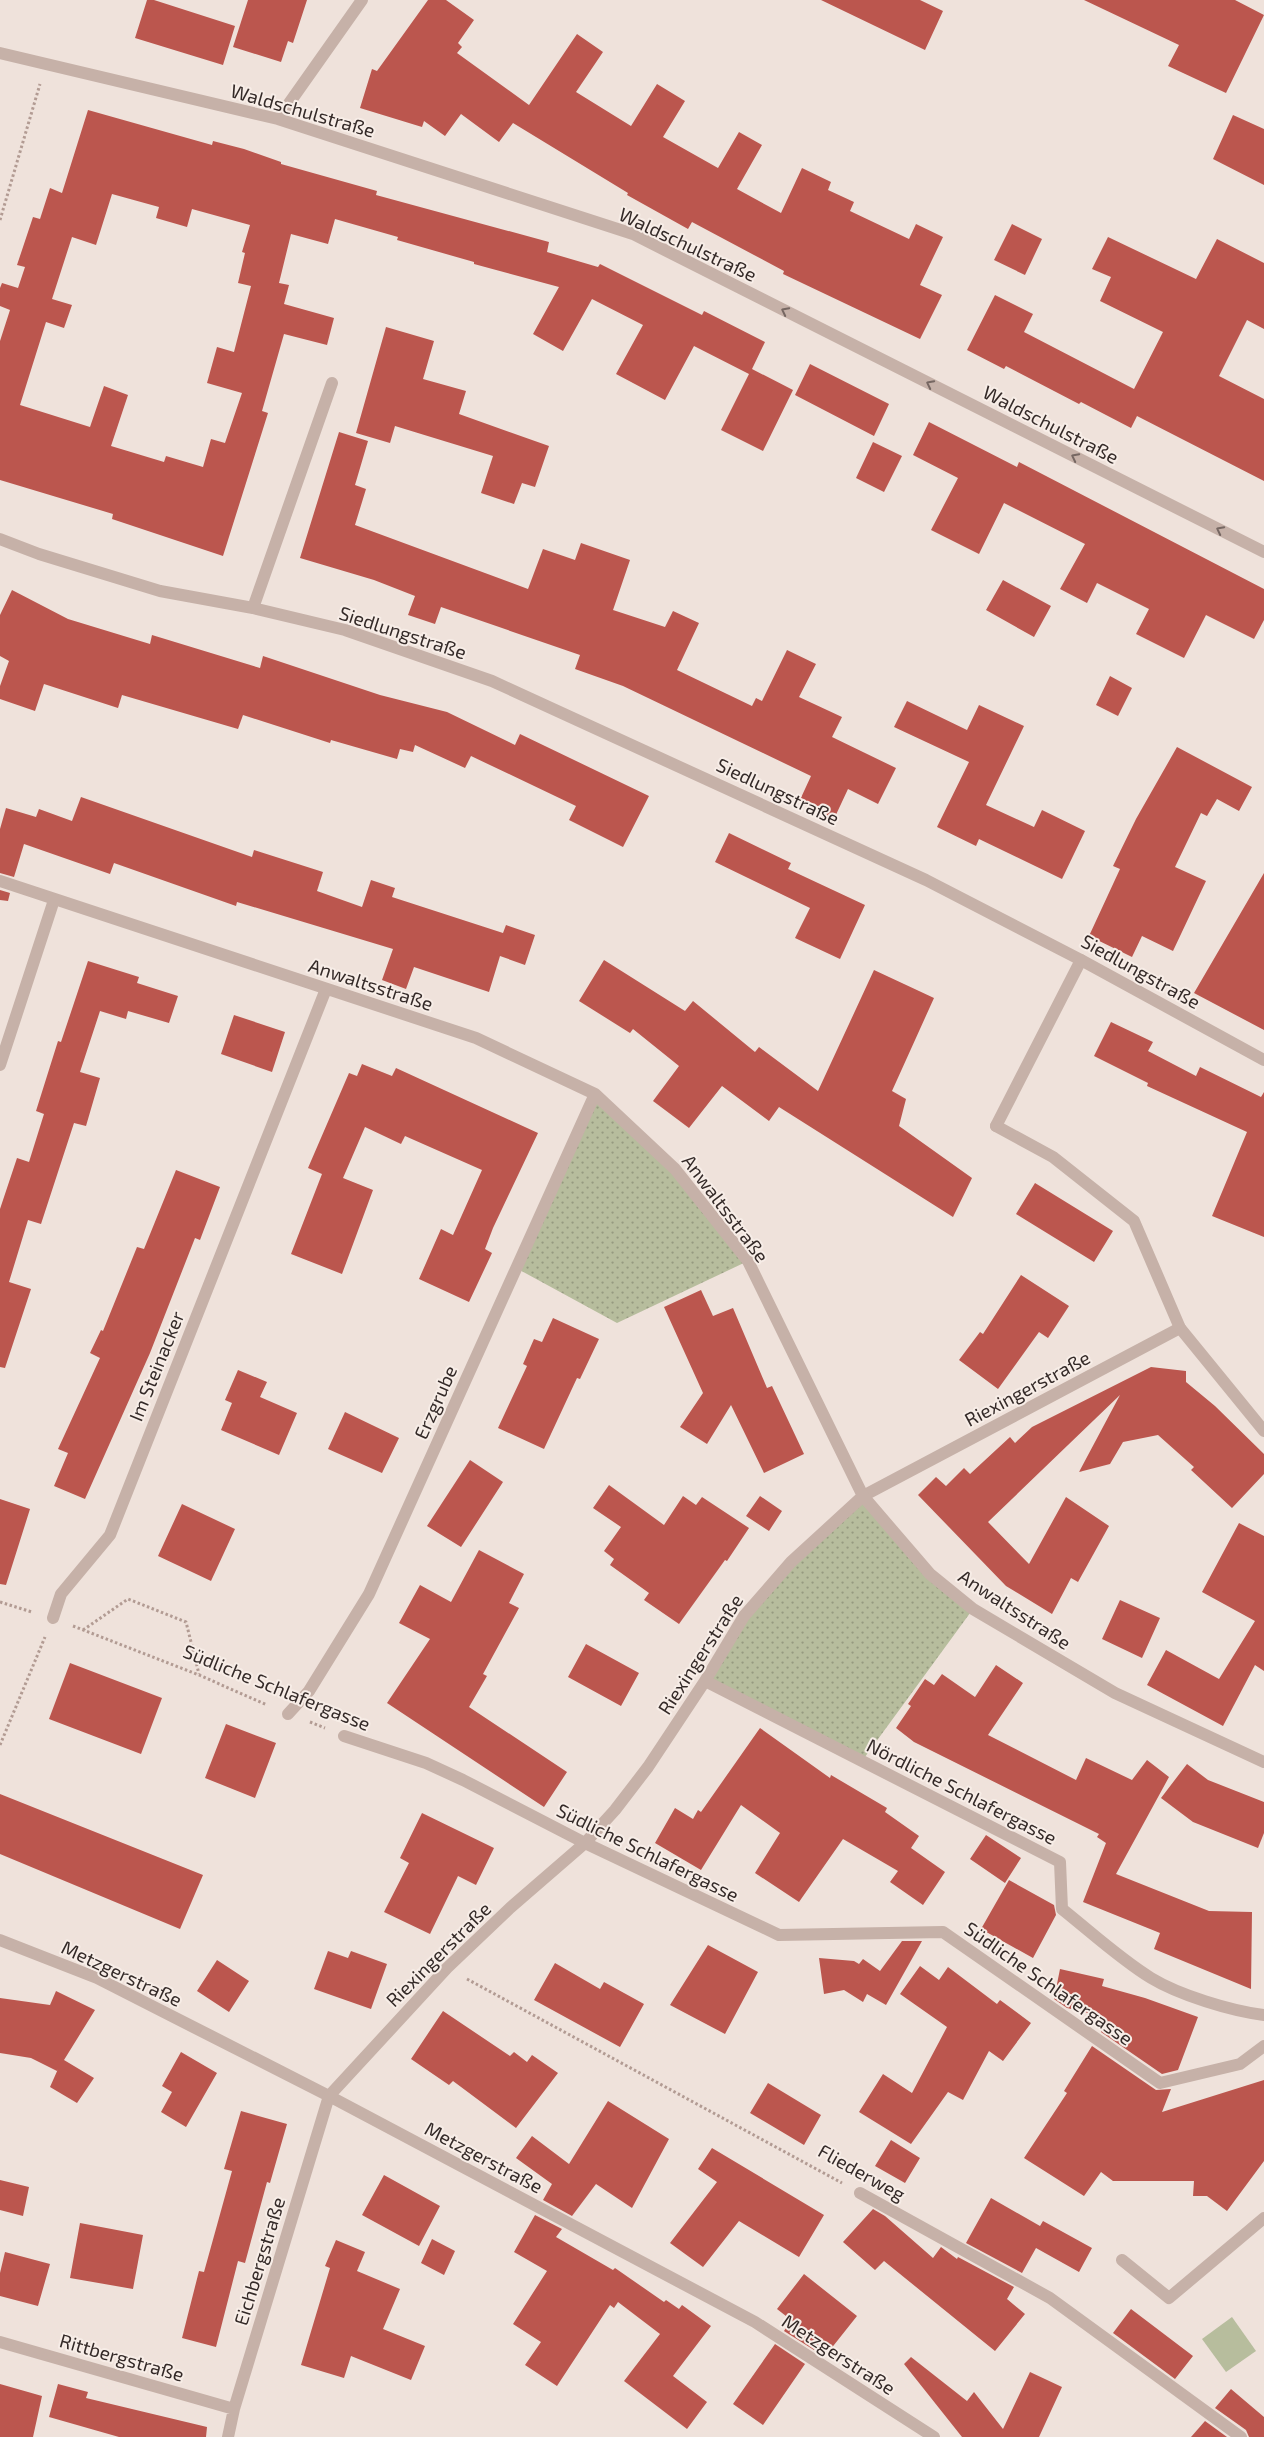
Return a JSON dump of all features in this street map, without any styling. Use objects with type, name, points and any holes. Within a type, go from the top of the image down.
[{"type":"street","points":[[278,119],[362,0]]},
{"type":"street","name":"Waldschulstraße","points":[[0,54],[278,119],[633,234],[1264,552]]},
{"type":"street","points":[[253,608],[332,383]]},
{"type":"street","name":"Siedlungstraße","points":[[0,539],[39,554],[160,591],[253,608],[345,630],[492,681],[926,880],[1081,960],[1264,1060]]},
{"type":"street","name":"Anwaltsstraße","points":[[0,881],[476,1038],[595,1094],[675,1169],[748,1262],[862,1496],[930,1574],[974,1608],[1115,1693],[1264,1762]]},
{"type":"street","points":[[0,1064],[54,900]]},
{"type":"street","points":[[1081,960],[996,1126],[1053,1157],[1134,1221],[1180,1328],[1264,1431]]},
{"type":"street","name":"Im Steinacker","points":[[53,1618],[61,1594],[110,1535],[326,989]]},
{"type":"street","name":"Erzgrube","points":[[288,1714],[309,1692],[369,1594],[595,1094]]},
{"type":"street","name":"Riexingerstraße","points":[[329,2096],[447,1968],[510,1908],[585,1843],[616,1810],[705,1681],[744,1616],[791,1562],[862,1496],[1180,1328]]},
{"type":"street","name":"Nördliche Schlafergasse","points":[[705,1681],[1060,1862],[1062,1909],[1152,1978],[1197,1998],[1247,2013],[1264,2015]]},
{"type":"street","name":"Südliche Schlafergasse","points":[[344,1736],[441,1770],[585,1843],[779,1935],[943,1932],[1160,2083],[1240,2064],[1264,2046]]},
{"type":"street","name":"Metzgerstraße","points":[[0,1940],[97,1978],[329,2096],[755,2322],[934,2437]]},
{"type":"street","name":"Eichbergstraße","points":[[228,2437],[234,2409],[329,2096]]},
{"type":"street","name":"Fliederweg","points":[[860,2193],[1050,2298],[1241,2437]]},
{"type":"street","points":[[1122,2260],[1168,2298],[1264,2218]]},
{"type":"street","name":"Rittbergstraße","points":[[0,2342],[234,2409]]},
{"type":"path","points":[[0,220],[46,65]]},
{"type":"path","points":[[83,1630],[128,1598],[186,1622],[200,1675]]},
{"type":"path","name":"Südliche Schlafergasse","points":[[0,1602],[53,1618],[200,1675],[288,1714],[344,1736]]},
{"type":"path","points":[[0,1745],[53,1618]]},
{"type":"path","name":"Fliederweg","points":[[447,1968],[860,2193]]},
{"type":"green space","points":[[595,1094],[675,1169],[748,1261],[617,1323],[516,1268]]},
{"type":"green space","points":[[863,1496],[930,1574],[973,1609],[862,1761],[705,1681],[744,1616]]},
{"type":"green space","points":[[1232,2317],[1256,2351],[1226,2372],[1202,2339]]},
{"type":"building","points":[[147,0],[154,0],[235,26],[223,65],[135,38]]},
{"type":"building","points":[[248,0],[307,0],[293,43],[288,41],[281,62],[233,47]]},
{"type":"building","points":[[428,0],[446,0],[474,20],[458,43],[462,47],[457,53],[529,105],[577,34],[603,52],[576,92],[631,126],[657,84],[685,101],[663,137],[718,168],[739,132],[762,145],[737,189],[781,213],[802,168],[831,182],[828,190],[854,202],[850,211],[909,239],[916,224],[943,237],[920,285],[942,295],[920,339],[783,274],[784,271],[692,222],[688,229],[627,195],[628,193],[513,123],[499,142],[461,114],[445,136],[424,121],[422,127],[360,108],[372,69],[377,71]]},
{"type":"building","points":[[821,0],[920,0],[943,11],[925,50]]},
{"type":"building","points":[[1084,0],[1235,0],[1264,15],[1226,93],[1168,66],[1179,45]]},
{"type":"building","points":[[88,110],[212,145],[213,141],[244,149],[281,162],[281,164],[377,191],[376,195],[549,242],[547,252],[598,267],[600,264],[702,315],[704,311],[765,342],[752,369],[793,390],[763,451],[721,430],[749,374],[694,346],[665,400],[616,374],[643,325],[592,299],[563,351],[533,334],[559,287],[474,264],[474,262],[397,240],[398,237],[335,219],[328,244],[291,234],[279,283],[289,285],[284,304],[334,318],[327,345],[284,334],[262,411],[268,413],[223,556],[112,519],[113,514],[0,480],[0,341],[10,310],[0,306],[0,288],[2,283],[18,288],[25,267],[17,265],[33,217],[40,219],[50,188],[62,193]],"holes":[[[112,194],[159,207],[156,218],[187,227],[192,209],[250,225],[242,252],[245,253],[238,283],[251,286],[234,352],[217,347],[207,383],[242,393],[225,443],[211,439],[203,467],[166,456],[164,462],[111,446],[128,395],[104,386],[90,427],[20,405],[46,322],[64,328],[72,305],[52,299],[72,237],[96,245]]]},
{"type":"building","points":[[1233,115],[1264,129],[1264,185],[1213,159]]},
{"type":"building","points":[[1012,224],[1042,239],[1025,275],[994,260]]},
{"type":"building","points":[[1108,237],[1196,279],[1217,239],[1264,263],[1264,329],[1247,320],[1219,376],[1264,399],[1264,481],[1137,416],[1131,428],[1081,402],[1079,404],[1006,366],[1004,369],[967,350],[995,295],[1033,314],[1024,332],[1134,389],[1163,332],[1100,301],[1111,277],[1092,269]]},
{"type":"building","points":[[386,327],[434,341],[423,379],[466,391],[459,414],[549,446],[535,487],[522,483],[514,504],[481,493],[493,456],[395,426],[390,443],[356,433]]},
{"type":"building","points":[[810,364],[889,404],[874,436],[795,395]]},
{"type":"building","points":[[929,422],[1017,467],[1019,462],[1264,589],[1264,620],[1254,639],[1206,615],[1184,658],[1136,634],[1149,609],[1097,583],[1087,603],[1060,589],[1085,544],[1004,503],[979,554],[931,530],[958,478],[913,455]]},
{"type":"building","points":[[339,432],[368,441],[355,485],[366,489],[355,525],[528,589],[543,549],[575,560],[581,543],[630,560],[613,610],[665,627],[673,611],[699,623],[677,670],[752,706],[756,698],[762,701],[787,650],[816,664],[799,697],[842,717],[832,737],[896,768],[878,804],[848,789],[834,819],[799,802],[811,776],[623,686],[575,669],[580,655],[441,607],[435,624],[408,615],[415,596],[374,580],[300,558]]},
{"type":"building","points":[[873,442],[902,456],[884,492],[856,478]]},
{"type":"building","points":[[1003,580],[1051,606],[1034,637],[986,610]]},
{"type":"building","points":[[12,590],[68,619],[150,644],[152,635],[260,668],[263,656],[380,695],[447,712],[515,745],[520,734],[649,796],[623,847],[569,820],[576,806],[471,756],[465,768],[415,745],[413,752],[400,749],[397,759],[331,740],[330,743],[243,715],[238,729],[122,695],[118,708],[44,684],[35,711],[0,699],[0,686],[9,661],[0,656],[0,615]]},
{"type":"building","points":[[1110,676],[1132,688],[1118,716],[1096,705]]},
{"type":"building","points":[[907,701],[967,730],[979,705],[1024,726],[986,805],[1034,827],[1042,810],[1085,831],[1062,879],[979,839],[976,846],[937,827],[969,762],[894,727]]},
{"type":"building","points":[[1177,747],[1252,787],[1239,811],[1217,799],[1207,816],[1201,813],[1175,867],[1206,881],[1173,951],[1142,936],[1132,957],[1089,936],[1120,869],[1113,866],[1136,819]]},
{"type":"building","points":[[81,797],[252,857],[254,850],[323,872],[317,891],[362,907],[371,880],[395,888],[392,897],[503,933],[506,925],[535,935],[525,965],[500,956],[489,992],[414,967],[406,989],[382,980],[393,949],[237,902],[236,906],[114,863],[110,874],[24,844],[14,877],[0,873],[0,829],[6,808],[36,817],[39,809],[72,821]]},
{"type":"building","points":[[729,833],[791,863],[788,869],[865,905],[840,959],[795,938],[810,908],[715,862]]},
{"type":"building","points":[[1264,873],[1264,1030],[1194,993]]},
{"type":"building","points":[[0,890],[10,893],[8,901],[0,900]]},
{"type":"building","points":[[604,960],[685,1011],[693,1001],[755,1052],[759,1047],[818,1091],[874,970],[934,998],[892,1091],[906,1099],[899,1126],[972,1178],[953,1217],[779,1107],[769,1121],[722,1086],[689,1128],[653,1101],[679,1066],[633,1029],[630,1033],[579,1001]]},
{"type":"building","points":[[88,961],[139,977],[137,983],[178,996],[169,1023],[128,1011],[126,1019],[100,1011],[80,1072],[100,1078],[86,1126],[74,1123],[41,1224],[28,1220],[9,1282],[31,1289],[5,1368],[0,1367],[0,1209],[17,1158],[29,1162],[44,1114],[36,1111],[58,1041],[61,1042]]},
{"type":"building","points":[[234,1015],[285,1032],[272,1072],[221,1054]]},
{"type":"building","points":[[1111,1022],[1153,1042],[1148,1051],[1196,1076],[1200,1067],[1261,1097],[1264,1092],[1264,1237],[1212,1216],[1247,1132],[1147,1086],[1148,1083],[1094,1056]]},
{"type":"building","points":[[362,1064],[392,1076],[396,1068],[538,1133],[493,1228],[485,1249],[492,1253],[469,1302],[419,1279],[441,1229],[453,1235],[482,1170],[405,1136],[401,1144],[365,1127],[343,1178],[373,1190],[342,1274],[291,1254],[322,1174],[308,1168],[349,1073],[357,1076]]},
{"type":"building","points":[[176,1170],[220,1187],[200,1240],[195,1238],[150,1353],[85,1499],[54,1486],[68,1453],[58,1449],[100,1358],[90,1353],[101,1330],[103,1331],[137,1247],[144,1249]]},
{"type":"building","points":[[1035,1183],[1113,1231],[1094,1262],[1016,1214]]},
{"type":"building","points":[[1021,1275],[1069,1306],[1048,1338],[1039,1332],[998,1389],[959,1360],[980,1332],[983,1334]]},
{"type":"building","points":[[701,1290],[713,1316],[733,1308],[767,1388],[772,1386],[804,1454],[764,1473],[731,1405],[707,1444],[680,1427],[703,1393],[664,1307]]},
{"type":"building","points":[[553,1318],[599,1339],[580,1379],[577,1378],[544,1449],[498,1428],[527,1366],[523,1364],[534,1339],[542,1342]]},
{"type":"building","points":[[1151,1367],[1186,1371],[1186,1382],[1215,1406],[1264,1454],[1264,1474],[1232,1508],[1191,1470],[1194,1467],[1158,1435],[1123,1442],[1110,1464],[1079,1472],[1120,1395],[988,1522],[1029,1564],[1066,1497],[1109,1526],[1078,1582],[1071,1578],[1052,1614],[1006,1586],[918,1495],[936,1477],[946,1486],[964,1468],[970,1474],[1010,1437],[1015,1443],[1032,1427]]},
{"type":"building","points":[[238,1370],[267,1382],[260,1397],[297,1413],[279,1455],[221,1430],[232,1403],[225,1400]]},
{"type":"building","points":[[345,1412],[399,1438],[382,1473],[328,1449]]},
{"type":"building","points":[[470,1460],[503,1482],[461,1547],[427,1526]]},
{"type":"building","points":[[609,1485],[664,1525],[683,1496],[696,1505],[702,1497],[749,1528],[727,1561],[725,1560],[679,1624],[644,1600],[649,1593],[610,1565],[614,1559],[604,1551],[621,1527],[593,1508]]},
{"type":"building","points":[[760,1496],[782,1511],[769,1531],[746,1516]]},
{"type":"building","points":[[0,1499],[30,1509],[6,1585],[0,1584]]},
{"type":"building","points":[[182,1504],[235,1529],[211,1581],[158,1556]]},
{"type":"building","points":[[1239,1523],[1264,1536],[1264,1671],[1255,1665],[1223,1726],[1147,1685],[1166,1650],[1219,1679],[1255,1621],[1202,1592]]},
{"type":"building","points":[[479,1550],[524,1574],[509,1603],[519,1608],[483,1674],[487,1676],[469,1707],[567,1772],[544,1807],[387,1703],[430,1639],[399,1623],[420,1585],[451,1602]]},
{"type":"building","points":[[1120,1600],[1160,1618],[1142,1658],[1102,1639]]},
{"type":"building","points":[[586,1644],[639,1673],[621,1706],[568,1677]]},
{"type":"building","points":[[70,1663],[162,1698],[141,1754],[49,1719]]},
{"type":"building","points":[[996,1665],[1023,1683],[988,1735],[1076,1780],[1086,1758],[1132,1780],[1147,1760],[1169,1777],[1116,1874],[1209,1911],[1252,1912],[1251,1989],[1154,1949],[1160,1933],[1083,1902],[1106,1843],[1097,1837],[1099,1834],[914,1742],[896,1728],[911,1706],[908,1704],[925,1679],[934,1685],[942,1674],[975,1697]]},
{"type":"building","points":[[226,1724],[276,1743],[255,1798],[205,1778]]},
{"type":"building","points":[[760,1728],[830,1778],[831,1775],[887,1808],[885,1812],[919,1836],[911,1848],[945,1872],[923,1905],[890,1882],[898,1871],[843,1839],[799,1902],[755,1873],[780,1833],[741,1805],[701,1870],[655,1843],[675,1808],[693,1819],[698,1810],[701,1812]]},
{"type":"building","points":[[1187,1764],[1208,1780],[1264,1802],[1264,1833],[1258,1848],[1193,1822],[1161,1798]]},
{"type":"building","points":[[0,1794],[203,1875],[180,1929],[0,1854]]},
{"type":"building","points":[[422,1813],[494,1848],[476,1885],[458,1876],[430,1934],[384,1912],[409,1863],[400,1858]]},
{"type":"building","points":[[986,1835],[1021,1858],[1005,1883],[970,1859]]},
{"type":"building","points":[[1009,1880],[1054,1905],[1056,1915],[1033,1958],[981,1929]]},
{"type":"building","points":[[902,1941],[922,1941],[886,2005],[867,1994],[863,2002],[844,1990],[824,1994],[819,1958],[854,1961],[859,1964],[863,1959],[880,1971]]},
{"type":"building","points":[[708,1945],[758,1972],[725,2034],[670,2005]]},
{"type":"building","points":[[328,1951],[348,1958],[351,1951],[387,1964],[371,2009],[314,1989]]},
{"type":"building","points":[[217,1960],[249,1981],[229,2012],[197,1991]]},
{"type":"building","points":[[555,1963],[600,1989],[604,1982],[644,2004],[620,2047],[534,2000]]},
{"type":"building","points":[[920,1966],[939,1980],[948,1967],[997,2004],[1000,2000],[1031,2023],[1003,2061],[989,2051],[963,2100],[948,2092],[911,2144],[859,2112],[883,2074],[912,2093],[947,2027],[900,1994]]},
{"type":"building","points":[[1060,1969],[1104,1979],[1102,1986],[1145,1998],[1198,2017],[1178,2070],[1162,2074],[1101,2032],[1105,2025],[1095,2023],[1097,2015],[1067,2008],[1054,1999]]},
{"type":"building","points":[[56,1991],[95,2010],[64,2060],[94,2078],[77,2103],[50,2087],[58,2069],[57,2071],[31,2058],[0,2053],[0,1998],[50,2005]]},
{"type":"building","points":[[443,2011],[510,2056],[514,2052],[527,2062],[532,2055],[558,2073],[516,2128],[453,2081],[449,2085],[411,2059]]},
{"type":"building","points":[[1092,2046],[1156,2090],[1171,2089],[1162,2112],[1264,2080],[1264,2161],[1227,2211],[1207,2196],[1193,2196],[1194,2181],[1113,2181],[1101,2172],[1084,2196],[1024,2158],[1067,2093],[1064,2091]]},
{"type":"building","points":[[181,2052],[217,2073],[186,2127],[161,2112],[172,2092],[162,2086]]},
{"type":"building","points":[[768,2083],[821,2115],[804,2145],[750,2113]]},
{"type":"building","points":[[608,2101],[669,2139],[632,2208],[596,2184],[572,2216],[543,2200],[552,2184],[516,2158],[532,2136],[569,2164]]},
{"type":"building","points":[[241,2111],[287,2124],[270,2183],[267,2182],[245,2263],[238,2261],[216,2347],[182,2338],[199,2271],[204,2272],[232,2171],[224,2169]]},
{"type":"building","points":[[891,2140],[920,2158],[905,2183],[875,2166]]},
{"type":"building","points":[[712,2148],[824,2215],[799,2257],[739,2221],[703,2267],[670,2243],[717,2182],[698,2169]]},
{"type":"building","points":[[384,2175],[440,2206],[419,2246],[362,2215]]},
{"type":"building","points":[[0,2180],[29,2187],[23,2216],[0,2210]]},
{"type":"building","points":[[991,2198],[1040,2226],[1043,2221],[1092,2248],[1079,2272],[1036,2248],[1022,2273],[966,2243]]},
{"type":"building","points":[[873,2209],[885,2216],[933,2258],[941,2247],[957,2259],[958,2257],[1014,2287],[1007,2299],[1025,2314],[995,2351],[884,2261],[875,2270],[843,2242]]},
{"type":"building","points":[[535,2215],[562,2229],[556,2237],[613,2270],[615,2268],[664,2302],[666,2300],[679,2309],[682,2305],[711,2326],[673,2376],[707,2402],[687,2429],[624,2381],[660,2334],[618,2302],[614,2308],[610,2305],[557,2386],[525,2365],[541,2342],[513,2324],[547,2271],[514,2252]]},
{"type":"building","points":[[80,2223],[143,2235],[133,2289],[70,2278]]},
{"type":"building","points":[[432,2239],[455,2251],[444,2275],[421,2263]]},
{"type":"building","points":[[336,2240],[365,2252],[357,2271],[400,2289],[383,2329],[425,2346],[411,2380],[351,2356],[344,2378],[301,2365],[330,2268],[325,2266]]},
{"type":"building","points":[[5,2252],[50,2264],[38,2306],[0,2296],[0,2273]]},
{"type":"building","points":[[804,2274],[857,2316],[830,2350],[820,2342],[814,2350],[784,2331],[791,2320],[777,2309]]},
{"type":"building","points":[[1131,2309],[1193,2356],[1175,2379],[1113,2333]]},
{"type":"building","points":[[775,2344],[805,2364],[763,2425],[733,2404]]},
{"type":"building","points":[[911,2357],[967,2401],[974,2392],[1003,2429],[1030,2372],[1062,2387],[1039,2437],[962,2437],[904,2364]]},
{"type":"building","points":[[0,2384],[42,2396],[33,2437],[0,2437]]},
{"type":"building","points":[[58,2384],[88,2392],[86,2398],[207,2427],[206,2437],[119,2437],[49,2417]]},
{"type":"building","points":[[1231,2389],[1264,2417],[1264,2437],[1249,2437],[1246,2430],[1215,2408]]},
{"type":"building","points":[[1205,2421],[1227,2437],[1191,2437]]}]
